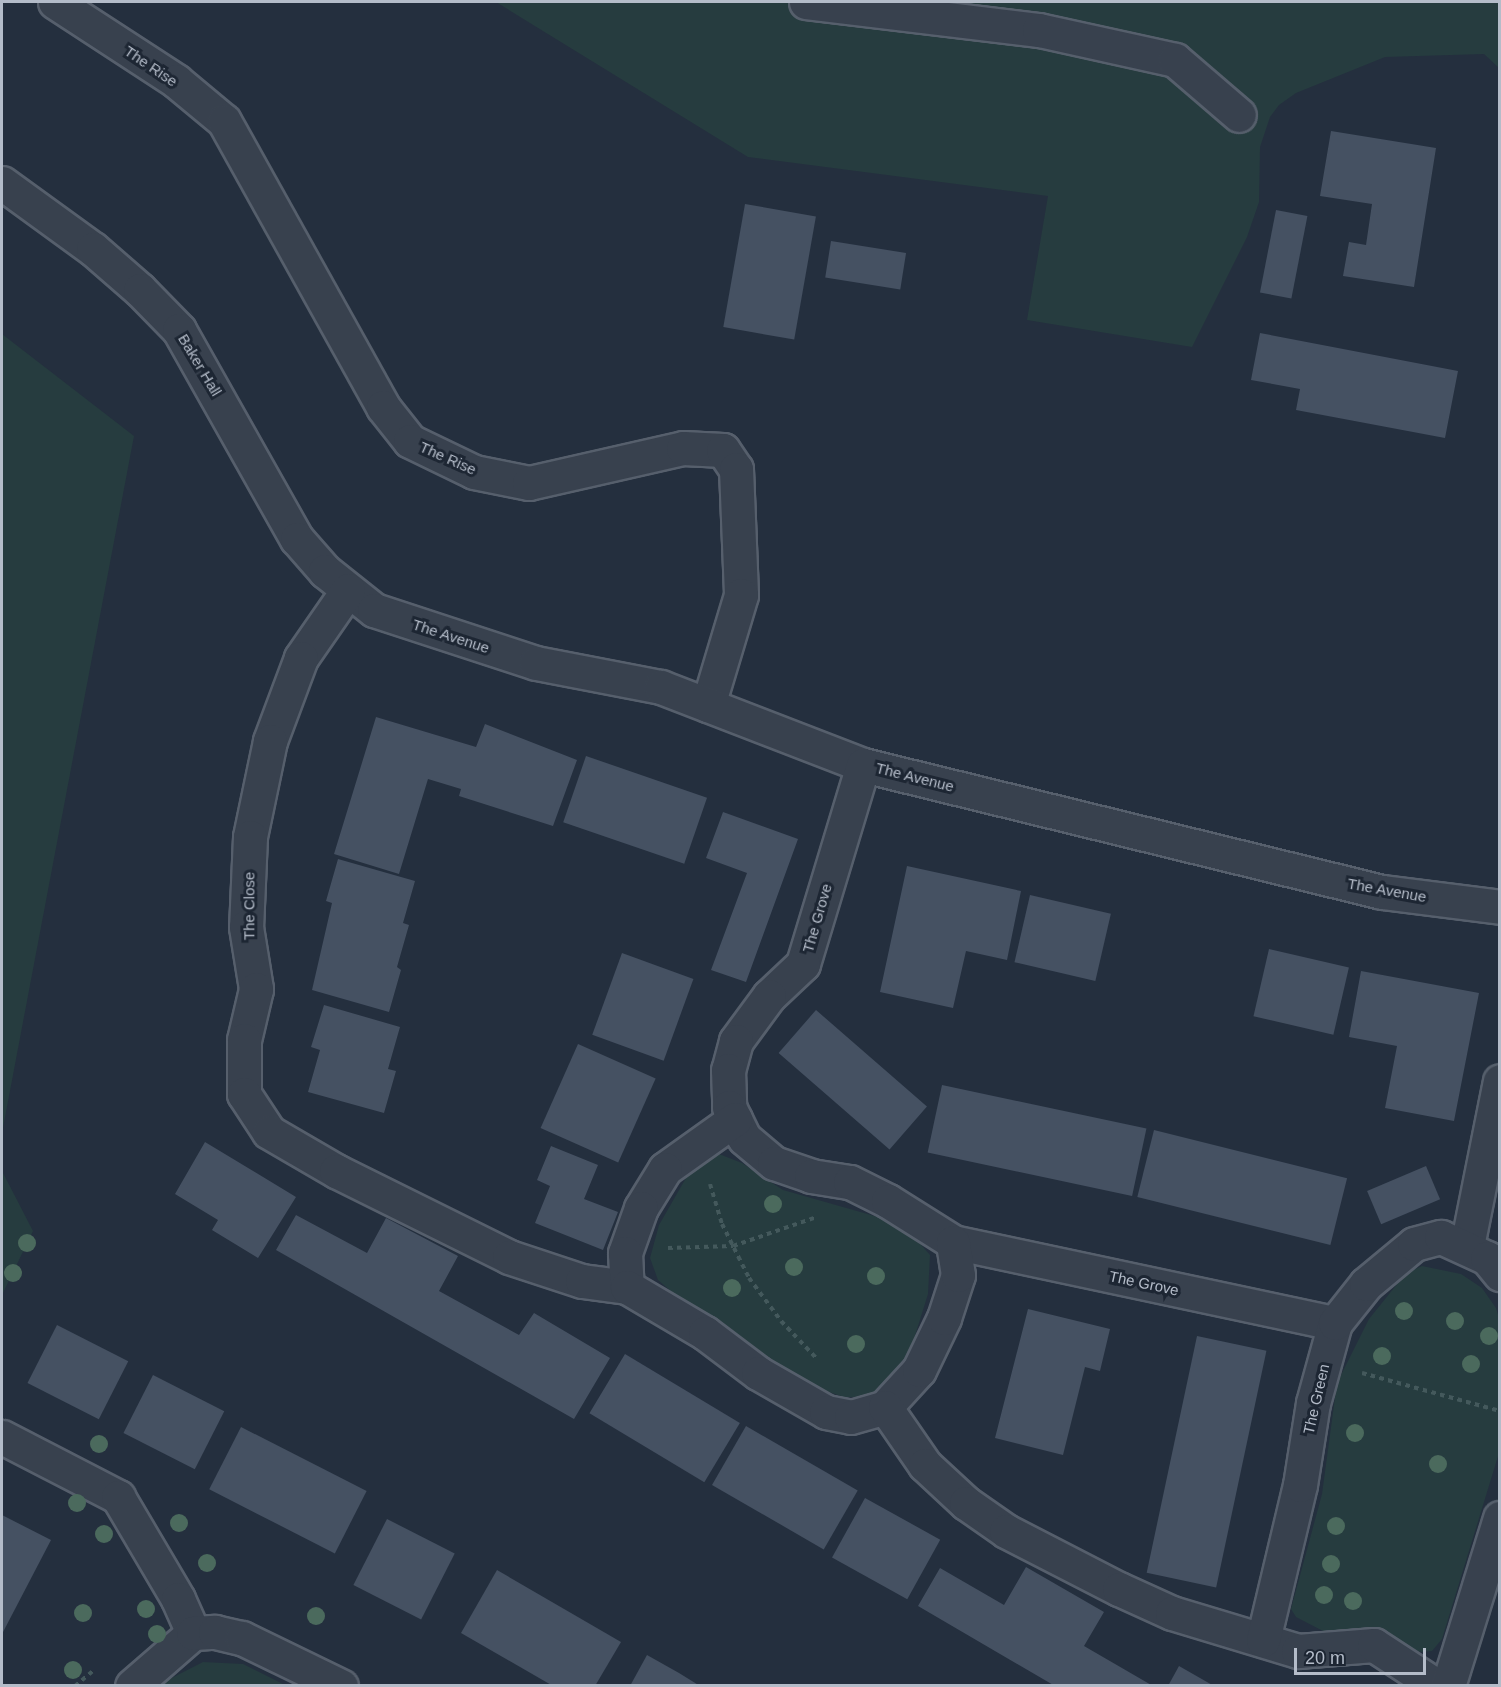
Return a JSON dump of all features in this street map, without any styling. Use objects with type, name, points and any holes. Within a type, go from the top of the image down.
[{"type":"street","name":"The Rise","points":[[55,2],[176,81],[224,121],[383,407],[410,441],[474,472],[529,483],[683,448],[723,450],[736,469],[741,595],[708,705]]},
{"type":"street","points":[[806,2],[1039,30],[1174,60],[1239,115]]},
{"type":"street","name":"Baker Hall","points":[[2,183],[93,249],[140,290],[179,330],[297,539],[325,571],[348,590]]},
{"type":"street","name":"The Avenue","points":[[348,590],[374,610],[514,656],[661,687],[863,765],[1382,892],[1500,907]]},
{"type":"street","name":"The Close","points":[[348,590],[301,658],[268,752],[250,837],[246,927],[256,989],[244,1040],[244,1094],[269,1132],[423,1214],[509,1257],[582,1281],[627,1287]]},
{"type":"street","name":"The Grove","points":[[863,765],[803,964],[769,996],[736,1041],[728,1070],[729,1107],[744,1138],[774,1163],[811,1176],[850,1182],[888,1201],[953,1242],[1335,1323]]},
{"type":"street","points":[[1467,1246],[1500,1081]]},
{"type":"street","points":[[735,1119],[698,1143],[665,1169],[641,1208],[625,1253],[627,1287],[705,1333],[758,1373],[826,1412],[851,1417],[885,1407],[919,1370],[944,1317],[958,1275],[953,1242]]},
{"type":"street","name":"The Green","points":[[1263,1640],[1324,1362],[1335,1323],[1366,1284],[1414,1244],[1441,1238],[1467,1246],[1487,1258],[1500,1274]]},
{"type":"street","points":[[885,1407],[925,1465],[966,1503],[1006,1531],[1062,1560],[1172,1613],[1298,1651],[1374,1645],[1437,1686]]},
{"type":"street","points":[[2,1437],[118,1497],[178,1599],[193,1633]]},
{"type":"street","points":[[1448,1686],[1500,1518]]},
{"type":"street","points":[[132,1686],[193,1633],[242,1638],[341,1686]]},
{"type":"path","points":[[698,1143],[722,1224],[749,1278],[780,1321],[823,1365]]},
{"type":"path","points":[[630,1241],[682,1250],[734,1246],[822,1214],[850,1182]]},
{"type":"path","points":[[1324,1362],[1500,1412]]},
{"type":"green space","points":[[496,2],[1499,2],[1499,68],[1484,54],[1385,57],[1296,93],[1279,105],[1270,117],[1260,147],[1259,202],[1247,237],[1192,347],[1027,320],[1048,196],[748,157]]},
{"type":"green space","points":[[2,334],[134,436],[2,1133]]},
{"type":"green space","points":[[719,1154],[742,1163],[783,1190],[878,1217],[916,1239],[930,1255],[928,1294],[908,1358],[877,1397],[844,1397],[811,1386],[687,1305],[658,1280],[650,1258],[659,1225],[690,1171]]},
{"type":"green space","points":[[2,1171],[33,1231],[2,1295]]},
{"type":"green space","points":[[1422,1266],[1461,1274],[1482,1288],[1496,1308],[1499,1318],[1499,1453],[1442,1639],[1432,1651],[1421,1652],[1367,1634],[1323,1631],[1296,1617],[1291,1609],[1322,1494],[1337,1383],[1369,1319],[1406,1273]]},
{"type":"green space","points":[[203,1662],[243,1664],[285,1685],[156,1686]]},
{"type":"building","points":[[1331,131],[1436,148],[1414,287],[1343,276],[1349,242],[1366,245],[1372,204],[1320,196]]},
{"type":"building","points":[[745,204],[816,217],[794,340],[723,327]]},
{"type":"building","points":[[1276,210],[1307,216],[1291,299],[1260,292]]},
{"type":"building","points":[[831,241],[906,253],[900,289],[825,278]]},
{"type":"building","points":[[1260,333],[1458,371],[1445,438],[1296,410],[1300,389],[1251,380]]},
{"type":"building","points":[[376,717],[476,747],[485,724],[577,760],[553,826],[459,796],[461,789],[428,779],[399,874],[334,854]]},
{"type":"building","points":[[586,756],[707,798],[684,864],[563,822]]},
{"type":"building","points":[[723,812],[798,839],[746,982],[711,970],[747,873],[706,858]]},
{"type":"building","points":[[338,859],[415,881],[403,923],[409,925],[397,967],[401,970],[389,1012],[312,990],[332,903],[326,901]]},
{"type":"building","points":[[907,866],[1021,891],[1007,960],[966,951],[953,1008],[880,992]]},
{"type":"building","points":[[1030,895],[1111,914],[1095,981],[1014,962]]},
{"type":"building","points":[[1269,949],[1349,967],[1333,1035],[1253,1016]]},
{"type":"building","points":[[622,953],[693,979],[664,1061],[592,1035]]},
{"type":"building","points":[[1361,971],[1479,993],[1454,1121],[1385,1108],[1397,1046],[1349,1037]]},
{"type":"building","points":[[324,1005],[400,1027],[388,1069],[396,1071],[384,1113],[308,1092],[320,1050],[311,1047]]},
{"type":"building","points":[[816,1010],[927,1106],[890,1149],[779,1053]]},
{"type":"building","points":[[578,1044],[656,1079],[618,1163],[541,1128]]},
{"type":"building","points":[[942,1085],[1146,1128],[1132,1196],[928,1152]]},
{"type":"building","points":[[1154,1130],[1347,1178],[1330,1245],[1137,1197]]},
{"type":"building","points":[[205,1142],[296,1197],[258,1258],[212,1230],[218,1220],[175,1194]]},
{"type":"building","points":[[551,1146],[598,1165],[584,1199],[618,1212],[603,1250],[535,1223],[550,1186],[537,1180]]},
{"type":"building","points":[[1426,1166],[1440,1199],[1381,1224],[1367,1191]]},
{"type":"building","points":[[296,1215],[367,1253],[386,1218],[458,1256],[439,1291],[519,1335],[534,1313],[610,1358],[574,1419],[276,1250]]},
{"type":"building","points":[[1028,1309],[1110,1329],[1100,1371],[1085,1367],[1063,1455],[995,1438]]},
{"type":"building","points":[[57,1325],[128,1361],[99,1419],[27,1383]]},
{"type":"building","points":[[1197,1336],[1266,1351],[1216,1587],[1147,1573]]},
{"type":"building","points":[[625,1354],[740,1423],[704,1482],[589,1413]]},
{"type":"building","points":[[153,1375],[224,1411],[195,1469],[123,1433]]},
{"type":"building","points":[[746,1426],[858,1490],[824,1549],[712,1485]]},
{"type":"building","points":[[241,1427],[367,1491],[335,1553],[209,1489]]},
{"type":"building","points":[[865,1498],[940,1540],[907,1599],[832,1557]]},
{"type":"building","points":[[2,1515],[51,1540],[2,1634]]},
{"type":"building","points":[[387,1519],[455,1554],[421,1619],[353,1585]]},
{"type":"building","points":[[1026,1567],[1104,1612],[1084,1646],[1153,1686],[1055,1686],[918,1606],[940,1568],[1004,1605]]},
{"type":"building","points":[[497,1570],[621,1642],[595,1686],[553,1686],[461,1633]]},
{"type":"building","points":[[647,1655],[679,1673],[700,1686],[630,1686]]},
{"type":"building","points":[[1179,1666],[1214,1686],[1168,1686]]}]
